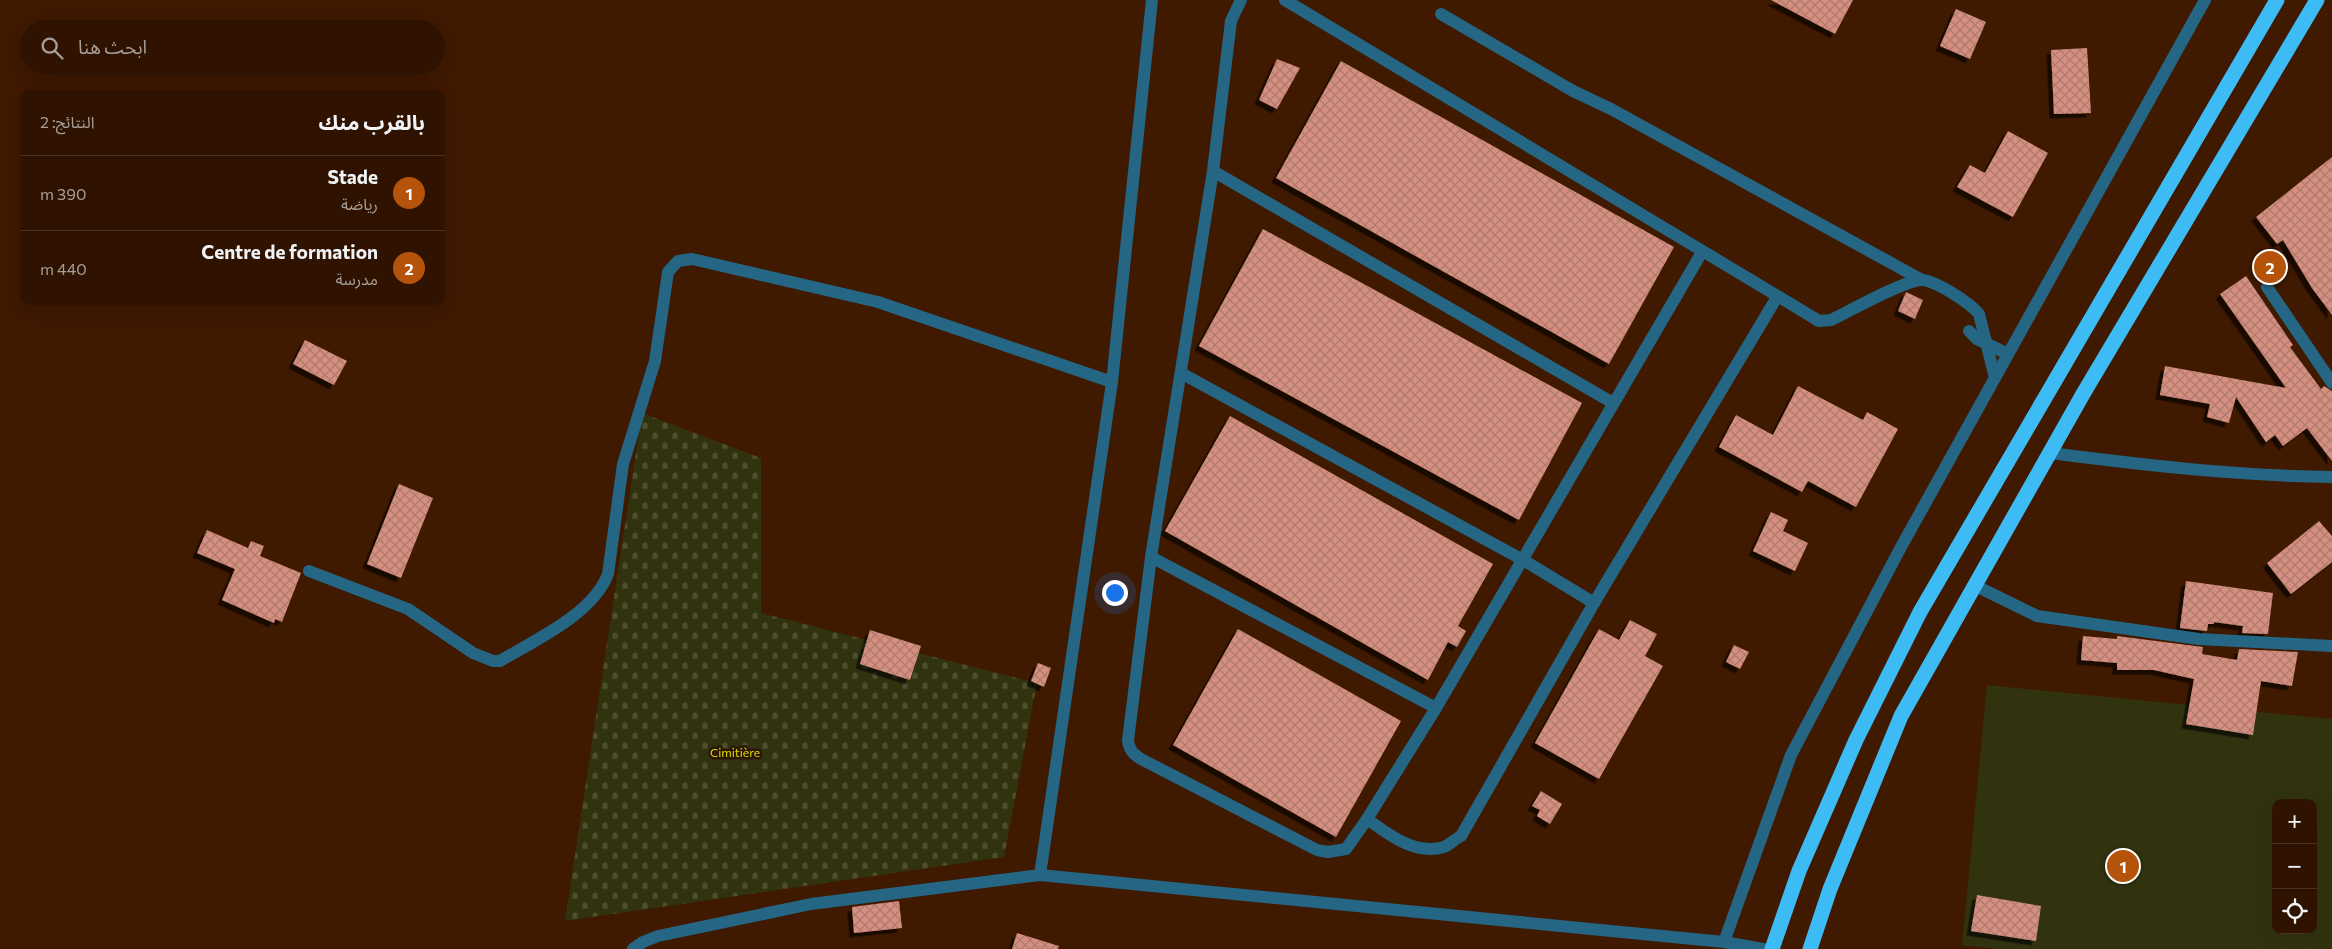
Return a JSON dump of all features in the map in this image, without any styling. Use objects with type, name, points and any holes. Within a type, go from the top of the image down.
[{"type":"highway","points":[[1772,949],[1799,871],[1856,740],[1920,612],[2277,0]]},
{"type":"highway","points":[[1810,949],[1836,873],[1902,716],[2050,454],[2317,0]]},
{"type":"street","points":[[1040,875],[1112,382],[1152,0]]},
{"type":"street","points":[[1241,0],[1232,21],[1213,171],[1151,557],[1128,740],[1133,754],[1317,850],[1328,852],[1346,849],[1367,819],[1436,708],[1702,252]]},
{"type":"street","points":[[1285,0],[1819,321],[1831,320],[1907,284],[1922,280]]},
{"type":"street","points":[[1724,942],[1791,755],[1901,547],[2205,0]]},
{"type":"street","points":[[1441,14],[1572,91],[1611,109],[1972,306],[1979,314],[1995,378]]},
{"type":"street","points":[[1213,171],[1613,403]]},
{"type":"street","points":[[309,571],[408,608],[473,653],[493,661],[500,661],[560,624],[594,598],[603,587],[608,574],[623,464],[655,361],[668,272],[678,261],[692,260],[878,302],[1112,382]]},
{"type":"street","points":[[2267,287],[2332,383]]},
{"type":"street","points":[[1367,819],[1398,841],[1422,848],[1443,847],[1461,836],[1594,603],[1777,297]]},
{"type":"street","points":[[1970,332],[1978,340],[2008,354]]},
{"type":"street","points":[[1181,373],[1523,560],[1594,603]]},
{"type":"street","points":[[2050,454],[2185,470],[2274,476],[2332,476]]},
{"type":"street","points":[[1151,557],[1436,708]]},
{"type":"street","points":[[1976,586],[2037,616],[2199,639],[2332,646]]},
{"type":"street","points":[[633,949],[643,942],[658,936],[811,904],[1040,875],[1724,942],[1763,949]]},
{"type":"green space","name":"Cimitière","points":[[642,413],[761,458],[761,613],[1037,683],[1004,857],[565,921]]},
{"type":"green space","points":[[1987,685],[2332,719],[2332,949],[1998,949],[1962,945]]},
{"type":"building","points":[[1771,0],[1853,0],[1835,34]]},
{"type":"building","points":[[1956,9],[1986,22],[1970,59],[1940,46]]},
{"type":"building","points":[[2087,48],[2091,113],[2054,114],[2051,50]]},
{"type":"building","points":[[1277,59],[1300,68],[1277,109],[1259,100]]},
{"type":"building","points":[[1341,61],[1674,247],[1609,364],[1276,178]]},
{"type":"building","points":[[2008,131],[2048,153],[2013,217],[1957,187],[1970,165],[1985,173]]},
{"type":"building","points":[[2332,157],[2332,315],[2312,288],[2283,240],[2277,244],[2256,217]]},
{"type":"building","points":[[1263,229],[1582,403],[1519,520],[1199,346]]},
{"type":"building","points":[[2246,276],[2293,345],[2290,347],[2321,389],[2324,386],[2332,391],[2332,461],[2307,428],[2283,446],[2275,435],[2266,442],[2236,397],[2229,423],[2207,417],[2210,404],[2160,395],[2165,366],[2286,388],[2220,294]]},
{"type":"building","points":[[1906,292],[1923,300],[1915,319],[1898,311]]},
{"type":"building","points":[[305,340],[347,361],[334,385],[293,364]]},
{"type":"building","points":[[1798,386],[1863,420],[1867,412],[1898,429],[1856,507],[1808,481],[1802,492],[1719,447],[1736,415],[1773,435]]},
{"type":"building","points":[[1230,416],[1493,564],[1458,626],[1466,631],[1457,647],[1448,642],[1428,680],[1165,531]]},
{"type":"building","points":[[399,484],[433,498],[401,578],[367,564]]},
{"type":"building","points":[[1771,512],[1788,520],[1783,531],[1808,543],[1795,571],[1753,551]]},
{"type":"building","points":[[2319,521],[2332,536],[2332,562],[2291,594],[2267,563]]},
{"type":"building","points":[[207,530],[248,548],[251,541],[264,546],[260,556],[301,573],[282,622],[275,619],[274,623],[222,600],[235,569],[197,553]]},
{"type":"building","points":[[2186,581],[2273,593],[2268,634],[2242,633],[2243,626],[2214,622],[2214,624],[2208,624],[2207,631],[2180,628]]},
{"type":"building","points":[[1630,620],[1657,634],[1645,656],[1663,666],[1599,779],[1535,743],[1599,629],[1619,640]]},
{"type":"building","points":[[1238,629],[1401,721],[1336,837],[1173,745]]},
{"type":"building","points":[[870,630],[921,646],[910,680],[860,664]]},
{"type":"building","points":[[2083,636],[2117,639],[2117,636],[2203,647],[2202,654],[2237,660],[2239,649],[2298,652],[2292,686],[2261,681],[2253,735],[2186,724],[2194,679],[2154,670],[2117,670],[2117,663],[2081,660]]},
{"type":"building","points":[[1734,645],[1749,652],[1740,669],[1726,662]]},
{"type":"building","points":[[1038,663],[1051,668],[1044,687],[1031,681]]},
{"type":"building","points":[[1541,791],[1562,804],[1550,824],[1537,816],[1540,810],[1532,806]]},
{"type":"building","points":[[1977,895],[2041,906],[2036,941],[1971,931]]},
{"type":"building","points":[[899,901],[902,928],[854,933],[852,907]]},
{"type":"building","points":[[1017,933],[1059,946],[1058,949],[1012,949]]},
{"type":"place","name":"Centre de formation","points":[[2270,267]]},
{"type":"place","name":"Stade","points":[[2123,866]]}]
